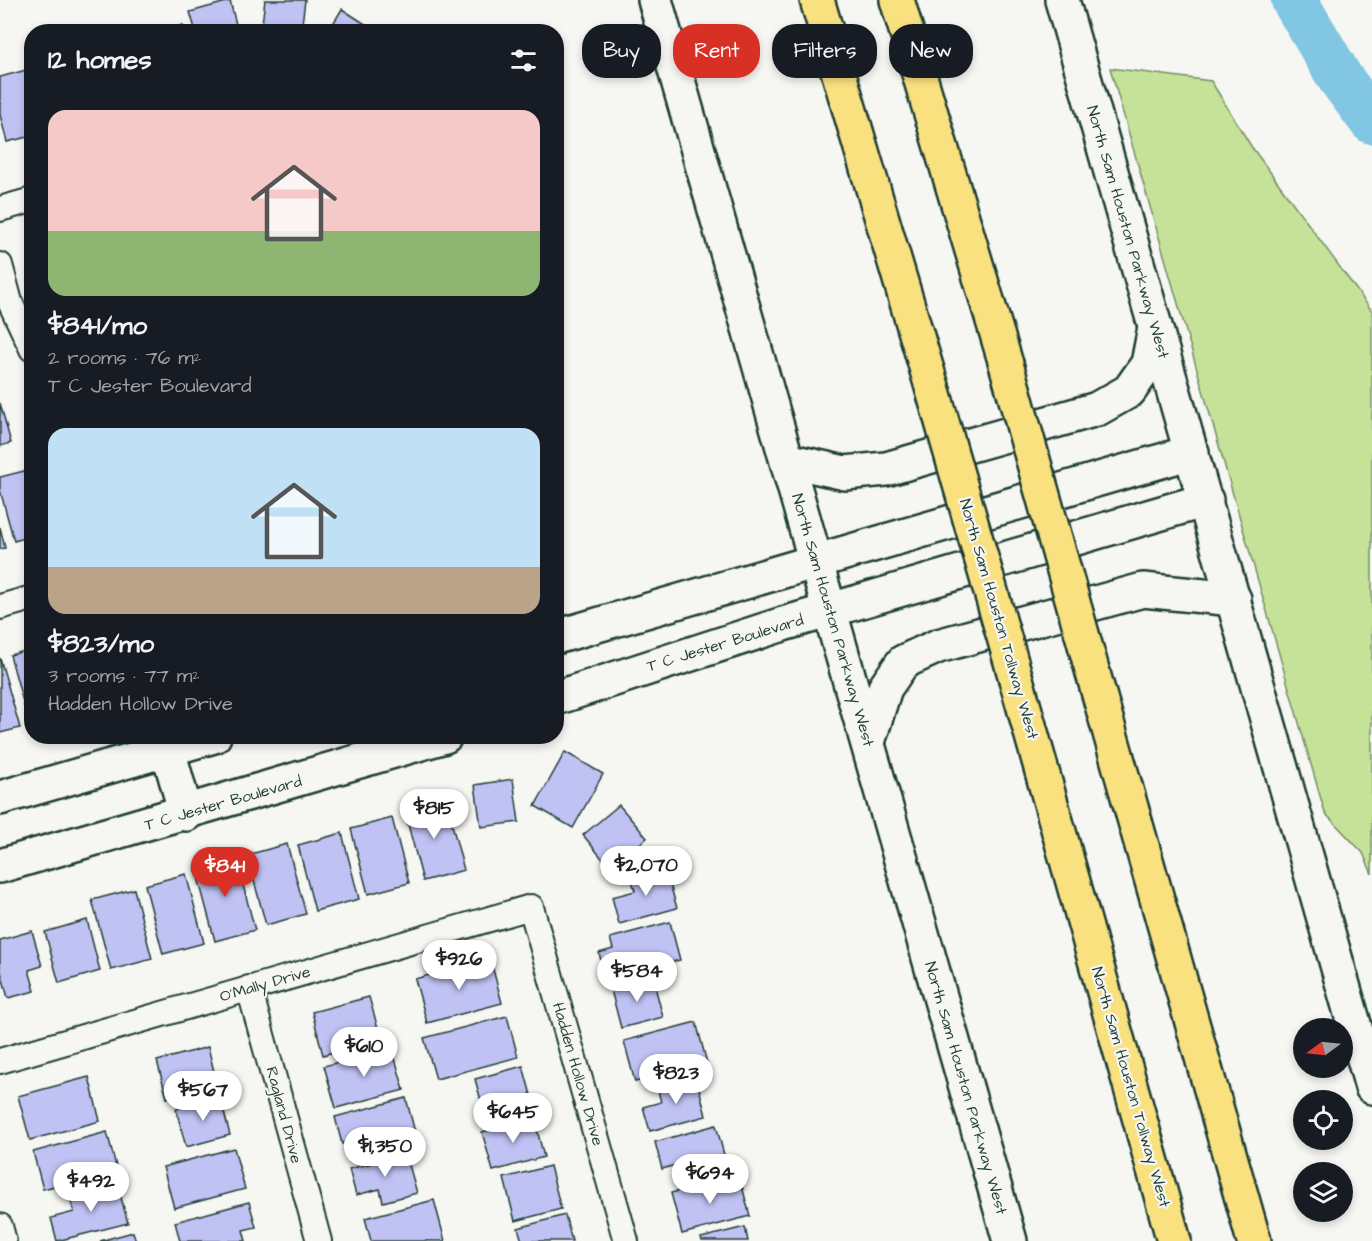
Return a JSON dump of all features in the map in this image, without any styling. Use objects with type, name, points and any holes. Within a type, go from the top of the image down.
[{"type":"highway","name":"North Sam Houston Tollway West","points":[[817,0],[932,387],[1174,1241]]},
{"type":"highway","points":[[897,0],[1006,364],[1254,1241]]},
{"type":"main road","name":"North Sam Houston Parkway West","points":[[655,0],[1010,1241]]},
{"type":"main road","name":"North Sam Houston Parkway West","points":[[1062,0],[1372,1087]]},
{"type":"main road","points":[[787,460],[845,473],[886,469],[1097,409],[1129,391],[1148,364],[1155,325]]},
{"type":"main road","points":[[564,635],[1192,452]]},
{"type":"main road","name":"T C Jester Boulevard","points":[[564,695],[830,610],[1206,500]]},
{"type":"main road","points":[[868,742],[885,688],[903,662],[938,646],[1143,590],[1234,599]]},
{"type":"main road","points":[[0,798],[188,744]]},
{"type":"main road","name":"T C Jester Boulevard","points":[[0,866],[418,744]]},
{"type":"main road","points":[[168,750],[186,813]]},
{"type":"street","points":[[0,209],[24,202]]},
{"type":"street","points":[[0,265],[10,302],[24,332]]},
{"type":"street","points":[[0,607],[24,600]]},
{"type":"street","name":"O'Mally Drive","points":[[0,1061],[531,907]]},
{"type":"street","name":"Hadden Hollow Drive","points":[[531,907],[626,1241]]},
{"type":"street","name":"Ragland Drive","points":[[249,988],[319,1241]]},
{"type":"street","points":[[0,1226],[4,1241]]},
{"type":"green space","points":[[1110,68],[1211,81],[1251,146],[1372,311],[1372,874],[1363,853],[1325,813]]},
{"type":"building","points":[[265,0],[305,0],[302,24],[262,24]]},
{"type":"building","points":[[230,1],[236,24],[194,24],[190,12]]},
{"type":"building","points":[[342,9],[365,24],[333,24]]},
{"type":"building","points":[[24,71],[24,138],[7,142],[0,115],[0,77]]},
{"type":"building","points":[[0,403],[11,443],[0,446]]},
{"type":"building","points":[[24,471],[24,538],[14,541],[0,490],[0,477]]},
{"type":"building","points":[[0,527],[5,548],[0,549]]},
{"type":"building","points":[[24,651],[24,705],[10,655]]},
{"type":"building","points":[[0,658],[20,728],[0,733]]},
{"type":"building","points":[[565,752],[603,774],[573,828],[535,806]]},
{"type":"building","points":[[513,779],[519,822],[481,827],[475,785]]},
{"type":"building","points":[[445,798],[464,870],[423,881],[404,809]]},
{"type":"building","points":[[619,805],[647,838],[610,868],[583,835]]},
{"type":"building","points":[[392,818],[409,883],[368,894],[351,829]]},
{"type":"building","points":[[342,833],[359,899],[315,911],[298,845]]},
{"type":"building","points":[[287,844],[306,914],[266,925],[247,855]]},
{"type":"building","points":[[235,855],[255,930],[215,941],[195,866]]},
{"type":"building","points":[[665,867],[677,908],[619,924],[612,897],[635,891],[631,877]]},
{"type":"building","points":[[186,874],[204,943],[163,954],[145,885]]},
{"type":"building","points":[[134,889],[152,959],[111,970],[92,900]]},
{"type":"building","points":[[87,920],[100,971],[59,983],[45,932]]},
{"type":"building","points":[[670,922],[680,960],[606,980],[599,953],[613,949],[610,938]]},
{"type":"building","points":[[32,931],[42,966],[29,970],[35,991],[8,998],[0,968],[0,940]]},
{"type":"building","points":[[490,958],[502,1003],[427,1023],[415,979]]},
{"type":"building","points":[[653,979],[663,1017],[621,1028],[611,990]]},
{"type":"building","points":[[369,997],[381,1039],[323,1055],[312,1012]]},
{"type":"building","points":[[507,1016],[518,1057],[436,1079],[424,1038]]},
{"type":"building","points":[[696,1022],[707,1063],[635,1082],[624,1041]]},
{"type":"building","points":[[208,1047],[217,1084],[167,1098],[157,1061]]},
{"type":"building","points":[[392,1048],[404,1090],[336,1108],[324,1066]]},
{"type":"building","points":[[523,1066],[534,1106],[486,1119],[475,1079]]},
{"type":"building","points":[[696,1076],[706,1116],[650,1131],[643,1107],[661,1102],[657,1087]]},
{"type":"building","points":[[89,1077],[100,1121],[30,1140],[18,1096]]},
{"type":"building","points":[[220,1097],[230,1135],[186,1147],[176,1109]]},
{"type":"building","points":[[406,1098],[417,1140],[365,1153],[361,1139],[342,1144],[335,1117]]},
{"type":"building","points":[[534,1118],[544,1157],[493,1171],[482,1132]]},
{"type":"building","points":[[716,1125],[727,1166],[683,1178],[679,1164],[662,1169],[655,1142]]},
{"type":"building","points":[[107,1132],[117,1170],[43,1189],[33,1152]]},
{"type":"building","points":[[234,1148],[245,1189],[174,1208],[163,1167]]},
{"type":"building","points":[[406,1154],[417,1193],[383,1202],[380,1189],[356,1195],[349,1169]]},
{"type":"building","points":[[550,1166],[561,1209],[515,1221],[504,1178]]},
{"type":"building","points":[[739,1175],[750,1216],[682,1234],[671,1193]]},
{"type":"building","points":[[117,1183],[128,1223],[57,1241],[51,1218],[74,1212],[69,1196]]},
{"type":"building","points":[[434,1200],[445,1241],[371,1241],[365,1218]]},
{"type":"building","points":[[249,1202],[256,1227],[243,1230],[246,1241],[180,1241],[175,1222]]},
{"type":"building","points":[[565,1215],[572,1241],[522,1241],[518,1228]]},
{"type":"building","points":[[745,1227],[748,1241],[702,1241],[701,1238]]},
{"type":"building","points":[[133,1232],[136,1241],[100,1241]]},
{"type":"waterway","points":[[1294,0],[1340,78],[1372,121]]}]
